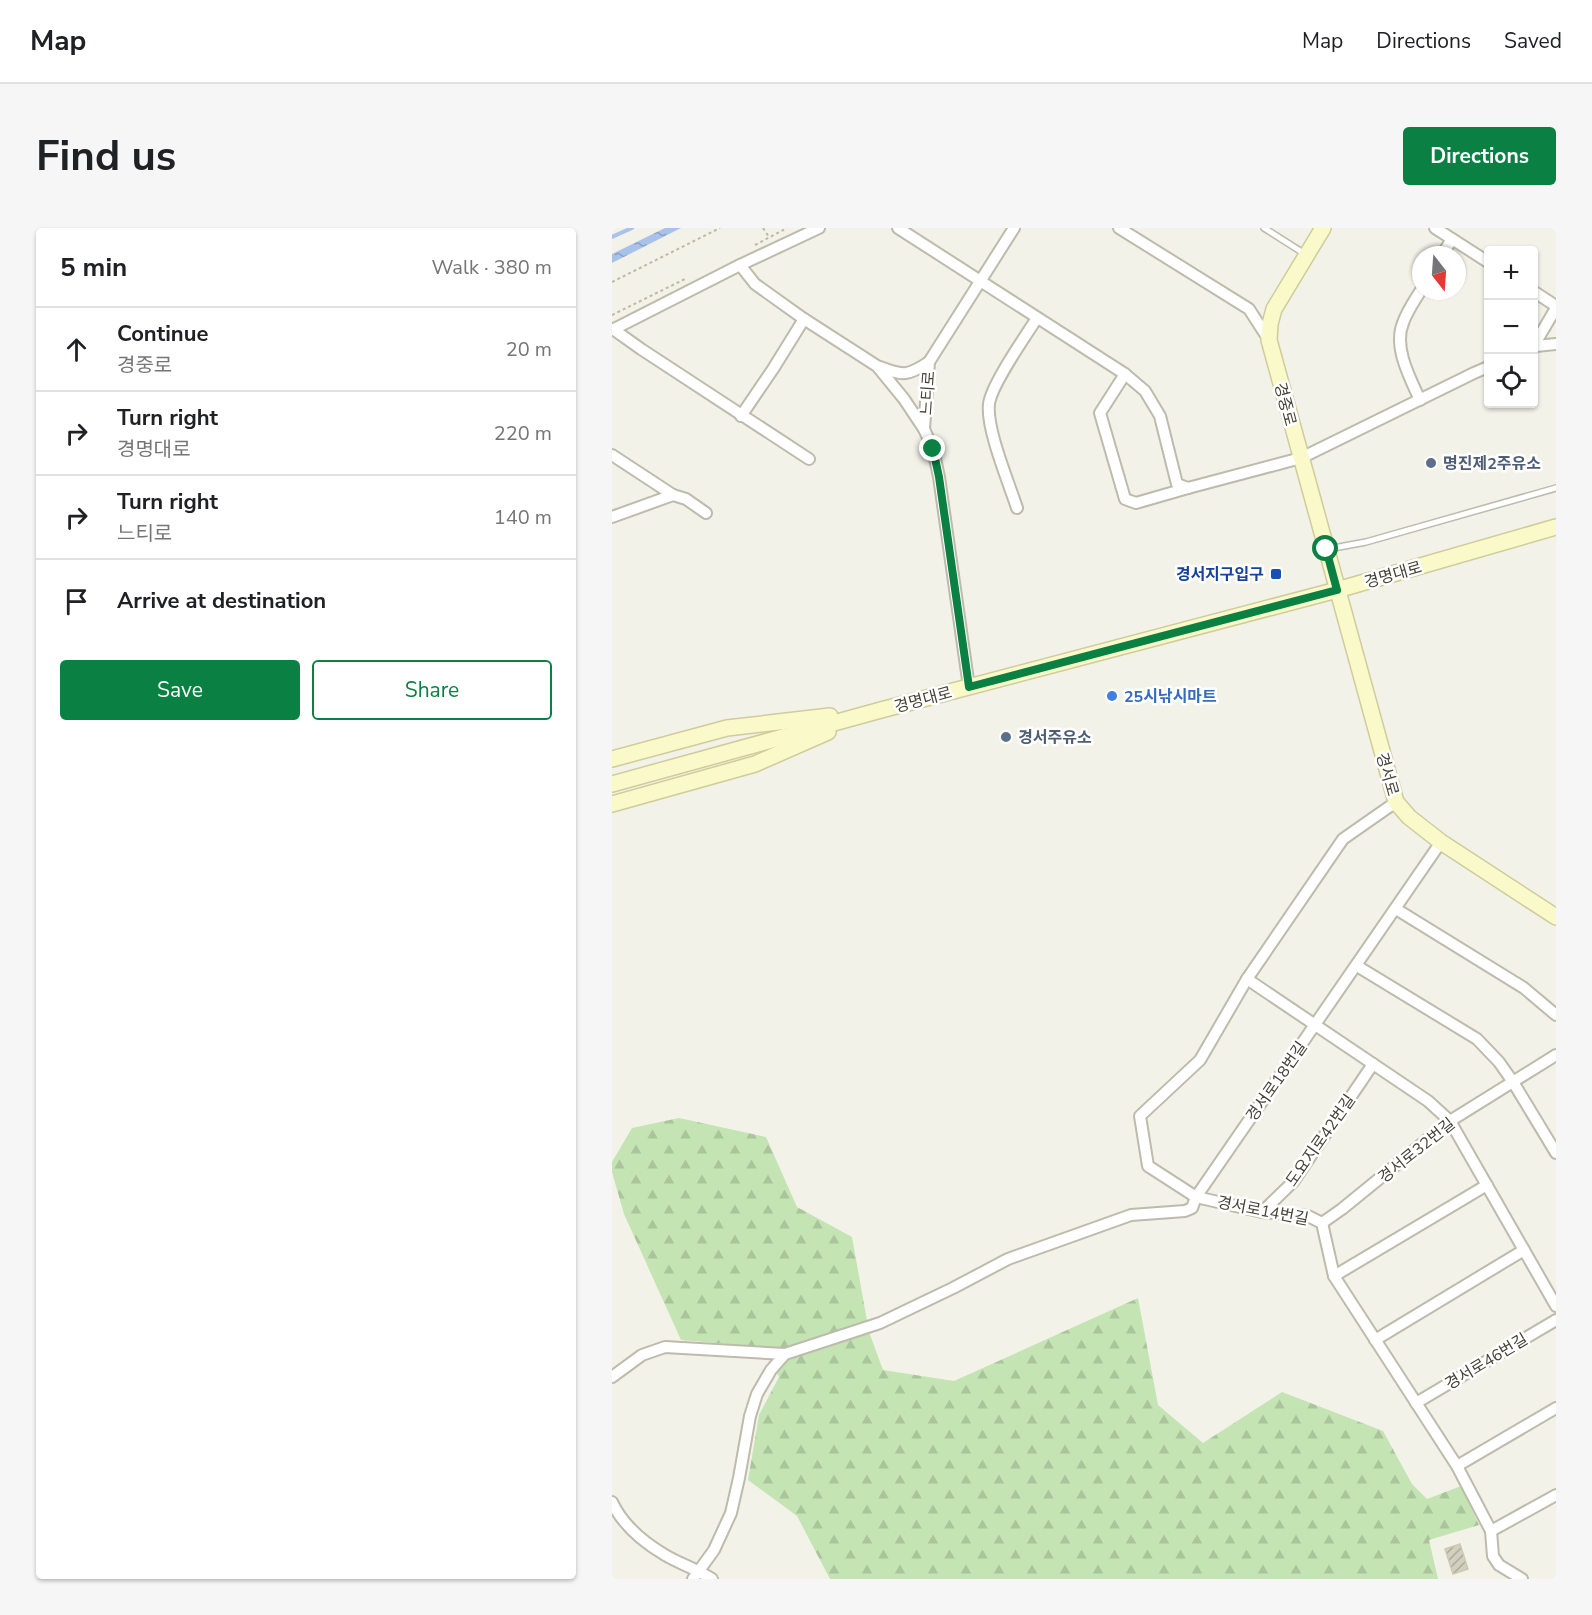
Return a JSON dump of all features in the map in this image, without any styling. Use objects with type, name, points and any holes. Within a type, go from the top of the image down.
[{"type":"main road","name":"경중로","points":[[1323,228],[1274,309],[1269,340],[1337,590]]},
{"type":"main road","name":"경명대로","points":[[612,784],[881,710],[1337,590],[1556,527]]},
{"type":"main road","name":"경서로","points":[[1337,590],[1396,802],[1408,818],[1441,842],[1556,916]]},
{"type":"main road","name":"경명대로","points":[[612,759],[727,728],[881,710]]},
{"type":"main road","name":"경명대로","points":[[612,804],[755,764],[881,710]]},
{"type":"street","points":[[809,459],[613,329],[819,228]]},
{"type":"street","points":[[898,228],[1125,374],[1144,391],[1160,416],[1177,484],[1188,488]]},
{"type":"street","name":"느티로","points":[[969,687],[939,477],[933,449],[924,429],[929,362],[1014,228]]},
{"type":"street","points":[[1119,228],[1249,309],[1269,340]]},
{"type":"street","points":[[1435,228],[1484,259]]},
{"type":"street","points":[[1448,246],[1452,239]]},
{"type":"street","points":[[740,265],[755,284],[877,366],[903,375],[914,373],[929,362]]},
{"type":"street","points":[[1538,294],[1556,307],[1538,341]]},
{"type":"street","points":[[1415,300],[1401,325],[1401,348],[1406,368],[1420,400]]},
{"type":"street","points":[[1017,508],[995,440],[989,417],[989,403],[996,385],[1037,318]]},
{"type":"street","points":[[741,416],[804,319]]},
{"type":"street","points":[[1538,347],[1556,344]]},
{"type":"street","points":[[877,366],[904,399],[924,429]]},
{"type":"street","points":[[1125,374],[1100,413],[1125,499],[1136,503],[1301,458],[1484,370]]},
{"type":"street","points":[[612,455],[673,495],[686,499],[706,513]]},
{"type":"street","points":[[612,517],[673,495]]},
{"type":"street","name":"경서로14번길","points":[[1396,802],[1342,839],[1246,979],[1200,1060],[1140,1116],[1148,1166],[1196,1197],[1262,1212],[1308,1216],[1322,1223],[1334,1276],[1457,1466],[1491,1530],[1493,1557],[1499,1565],[1522,1579]]},
{"type":"street","name":"경서로18번길","points":[[1196,1197],[1441,842]]},
{"type":"street","points":[[1396,909],[1524,988],[1556,1016]]},
{"type":"street","points":[[1357,966],[1477,1039],[1499,1062],[1513,1082],[1556,1153]]},
{"type":"street","points":[[1246,979],[1428,1101],[1450,1121],[1556,1306]]},
{"type":"street","name":"경서로32번길","points":[[1322,1223],[1450,1121],[1556,1055]]},
{"type":"street","name":"도요지로42번길","points":[[1262,1212],[1293,1182],[1373,1064]]},
{"type":"street","points":[[1334,1276],[1487,1185]]},
{"type":"street","points":[[612,1377],[642,1355],[665,1347],[785,1354],[880,1323],[1008,1259],[1131,1215],[1185,1211],[1192,1208],[1196,1197]]},
{"type":"street","points":[[1375,1340],[1524,1250]]},
{"type":"street","name":"경서로46번길","points":[[1416,1403],[1556,1320]]},
{"type":"street","points":[[696,1575],[714,1550],[731,1513],[750,1416],[757,1394],[771,1370],[785,1354]]},
{"type":"street","points":[[1457,1466],[1556,1408]]},
{"type":"street","points":[[1491,1530],[1556,1495]]},
{"type":"street","points":[[612,1502],[619,1518],[631,1531],[696,1575],[712,1579]]},
{"type":"lane","points":[[1264,228],[1307,255]]},
{"type":"lane","points":[[1326,549],[1366,542],[1556,488]]},
{"type":"path","points":[[612,282],[720,228]]},
{"type":"path","points":[[763,228],[769,237]]},
{"type":"path","points":[[754,245],[787,228]]},
{"type":"path","points":[[612,315],[690,277]]},
{"type":"green space","points":[[679,1118],[766,1137],[797,1207],[852,1237],[869,1332],[883,1370],[954,1381],[1138,1298],[1158,1405],[1203,1443],[1282,1392],[1383,1431],[1412,1484],[1427,1499],[1461,1486],[1479,1525],[1429,1540],[1438,1579],[830,1579],[797,1516],[748,1480],[759,1415],[779,1377],[763,1347],[681,1340],[624,1214],[612,1172],[612,1162],[632,1128]]},
{"type":"water","points":[[665,228],[681,228],[612,263],[612,254]]},
{"type":"building","points":[[1460,1544],[1468,1569],[1453,1574],[1445,1549]]},
{"type":"waterway","points":[[612,237],[632,228]]},
{"type":"place","name":"명진제2주유소","points":[[1431,463]]},
{"type":"place","name":"경서지구입구","points":[[1276,574]]},
{"type":"place","name":"25시낚시마트","points":[[1112,696]]},
{"type":"place","name":"경서주유소","points":[[1006,737]]},
{"type":"route","points":[[933,449],[969,687],[1337,590],[1326,549]]}]
